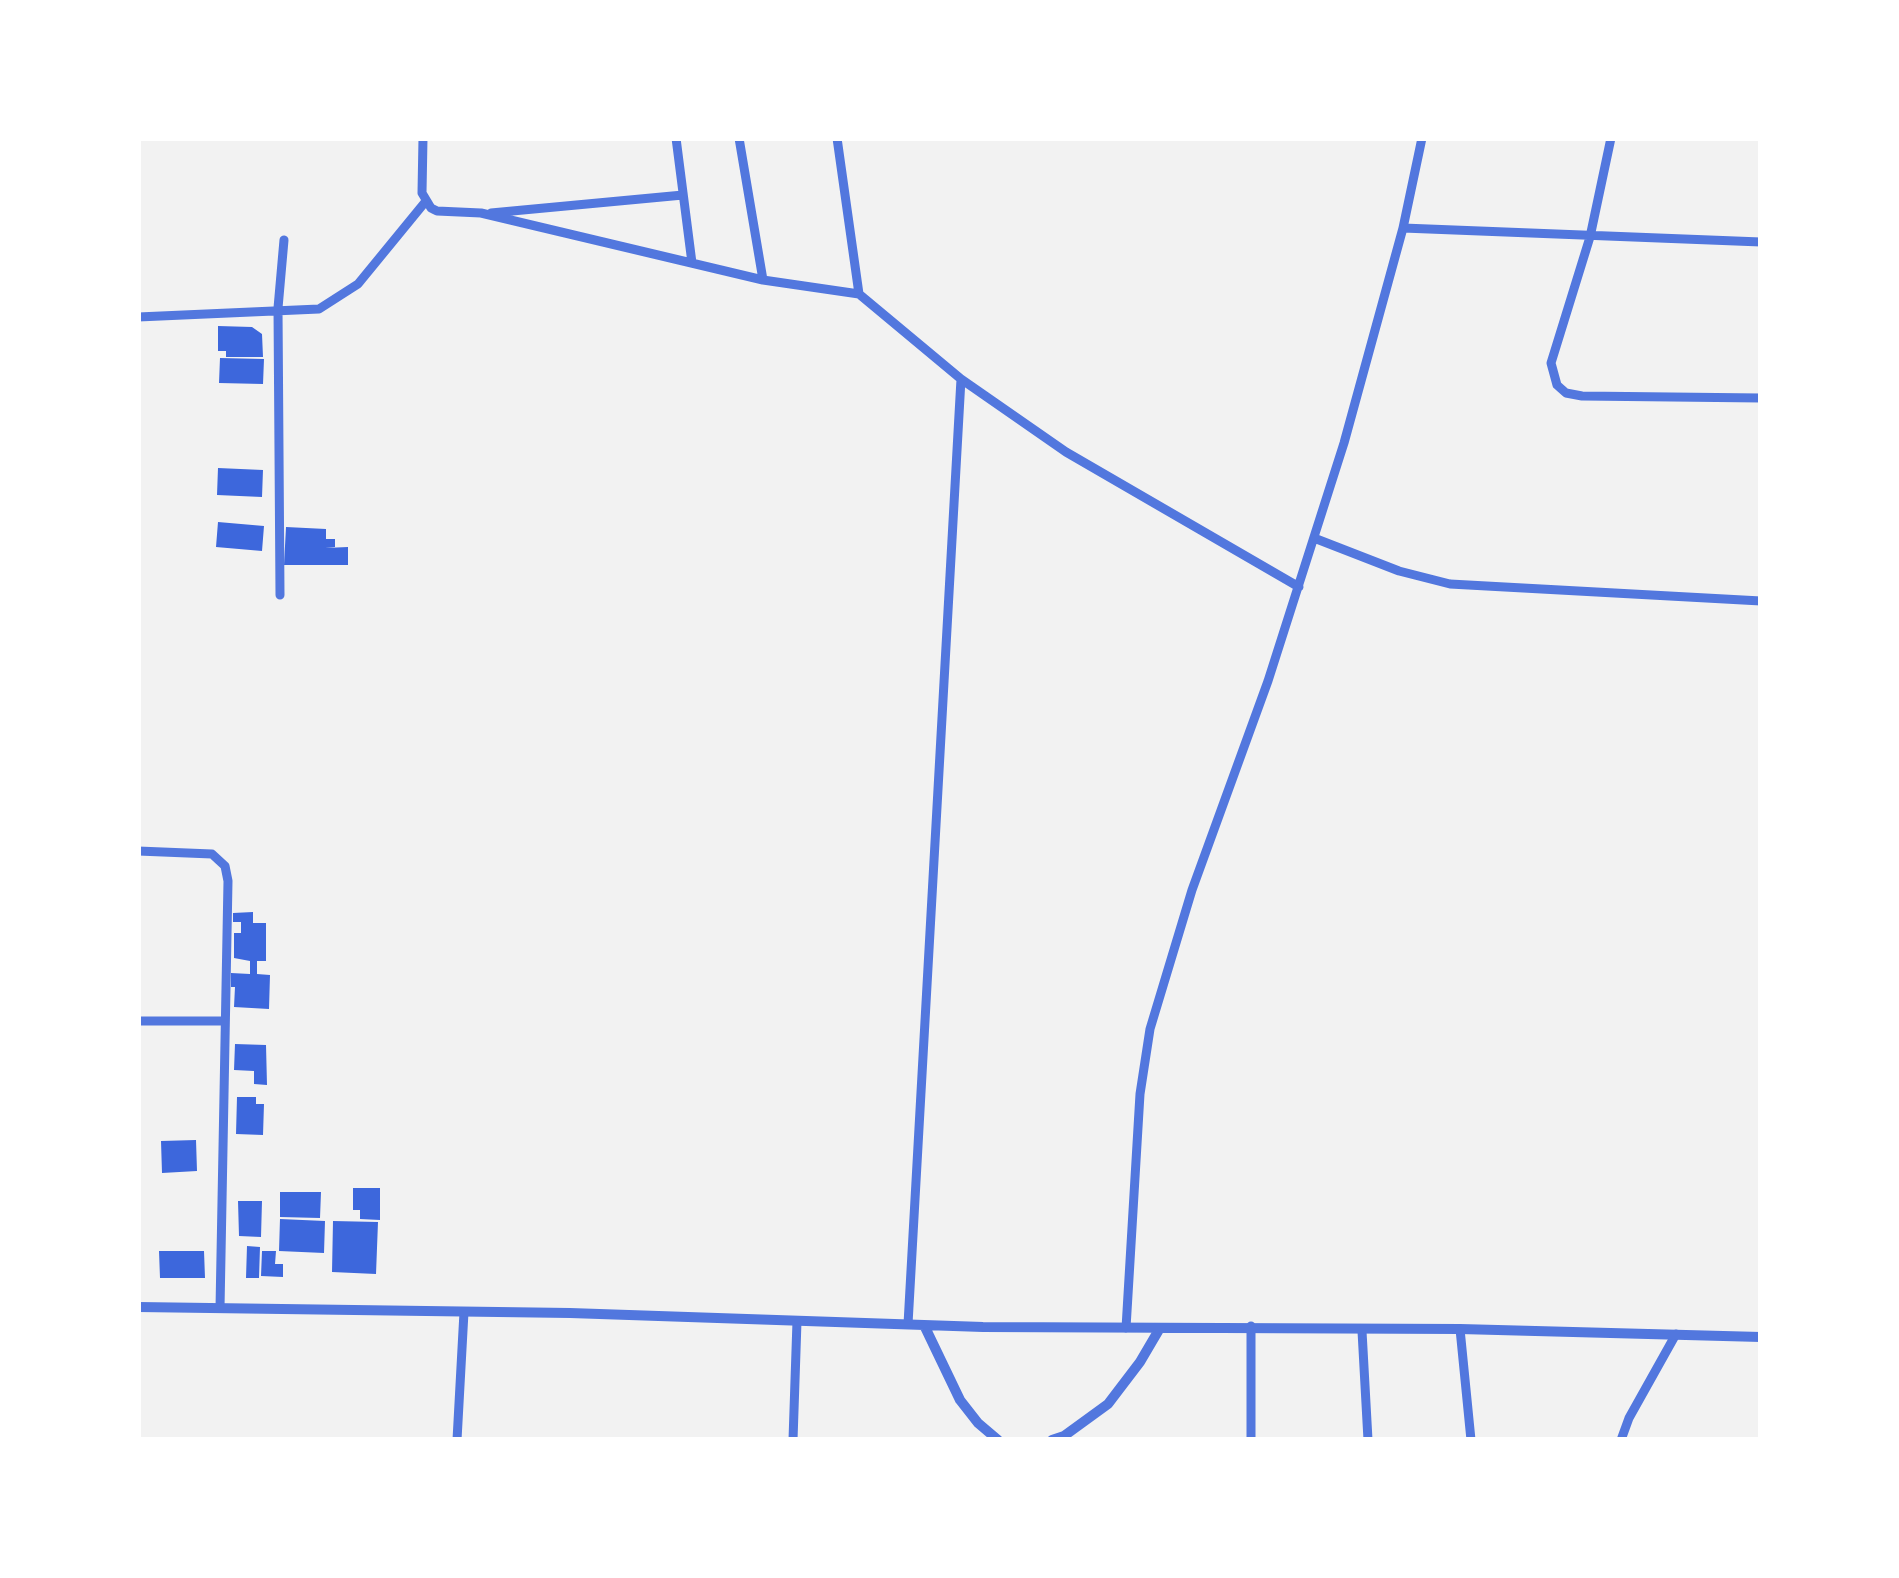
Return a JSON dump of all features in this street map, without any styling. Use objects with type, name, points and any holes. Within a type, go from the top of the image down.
[{"type":"street","points":[[423,138],[420,179],[426,201],[437,211],[481,213],[683,195]]},
{"type":"street","points":[[676,138],[692,262]]},
{"type":"street","points":[[739,138],[763,280]]},
{"type":"street","points":[[837,138],[859,295]]},
{"type":"street","points":[[1126,1328],[1140,1094],[1150,1029],[1192,890],[1315,538],[1402,228],[1422,138]]},
{"type":"street","points":[[1611,138],[1590,237],[1551,363],[1557,385],[1566,393],[1582,396],[1761,398]]},
{"type":"street","points":[[138,317],[278,308],[310,312],[346,295],[426,201]]},
{"type":"street","points":[[481,213],[763,280],[859,295],[962,379],[1107,477],[1299,587]]},
{"type":"street","points":[[1402,228],[1761,242]]},
{"type":"street","points":[[280,595],[278,308],[284,240]]},
{"type":"street","points":[[908,1324],[962,379]]},
{"type":"street","points":[[1315,538],[1399,571],[1450,584],[1761,601]]},
{"type":"street","points":[[138,851],[212,854],[224,866],[228,881],[220,1308]]},
{"type":"street","points":[[138,1021],[224,1021]]},
{"type":"street","points":[[138,1307],[924,1325],[1761,1336]]},
{"type":"street","points":[[457,1440],[464,1312]]},
{"type":"street","points":[[794,1440],[797,1321]]},
{"type":"street","points":[[924,1325],[960,1400],[998,1440]]},
{"type":"street","points":[[1251,1326],[1251,1440]]},
{"type":"street","points":[[1052,1440],[1108,1404],[1160,1328]]},
{"type":"street","points":[[1460,1329],[1471,1440]]},
{"type":"street","points":[[1362,1331],[1368,1440]]},
{"type":"street","points":[[1622,1440],[1629,1418],[1676,1334]]},
{"type":"building","points":[[218,326],[252,327],[262,334],[263,357],[226,357],[226,351],[218,351]]},
{"type":"building","points":[[220,358],[264,359],[263,384],[219,383]]},
{"type":"building","points":[[218,468],[263,470],[262,497],[217,495]]},
{"type":"building","points":[[218,522],[264,526],[262,551],[216,547]]},
{"type":"building","points":[[286,527],[326,529],[326,539],[335,539],[335,547],[325,548],[348,547],[348,565],[284,565]]},
{"type":"building","points":[[253,912],[253,923],[266,923],[266,961],[257,961],[257,974],[270,975],[269,1009],[234,1007],[231,973],[250,974],[250,961],[234,958],[234,933],[241,933],[241,922],[233,922],[233,913]]},
{"type":"building","points":[[235,1044],[266,1045],[267,1085],[254,1084],[254,1071],[234,1070]]},
{"type":"building","points":[[237,1097],[256,1097],[256,1104],[264,1104],[263,1135],[236,1134]]},
{"type":"building","points":[[196,1140],[197,1171],[162,1173],[161,1141]]},
{"type":"building","points":[[353,1188],[380,1188],[380,1220],[360,1219],[360,1210],[353,1210]]},
{"type":"building","points":[[280,1192],[321,1192],[320,1218],[280,1217]]},
{"type":"building","points":[[238,1201],[262,1201],[261,1237],[239,1236]]},
{"type":"building","points":[[280,1219],[325,1221],[324,1253],[279,1251]]},
{"type":"building","points":[[333,1221],[378,1222],[376,1274],[332,1272]]},
{"type":"building","points":[[247,1246],[260,1247],[259,1278],[246,1278]]},
{"type":"building","points":[[159,1251],[204,1251],[205,1278],[160,1278]]},
{"type":"building","points":[[262,1251],[276,1251],[275,1264],[283,1264],[283,1277],[261,1276]]}]
